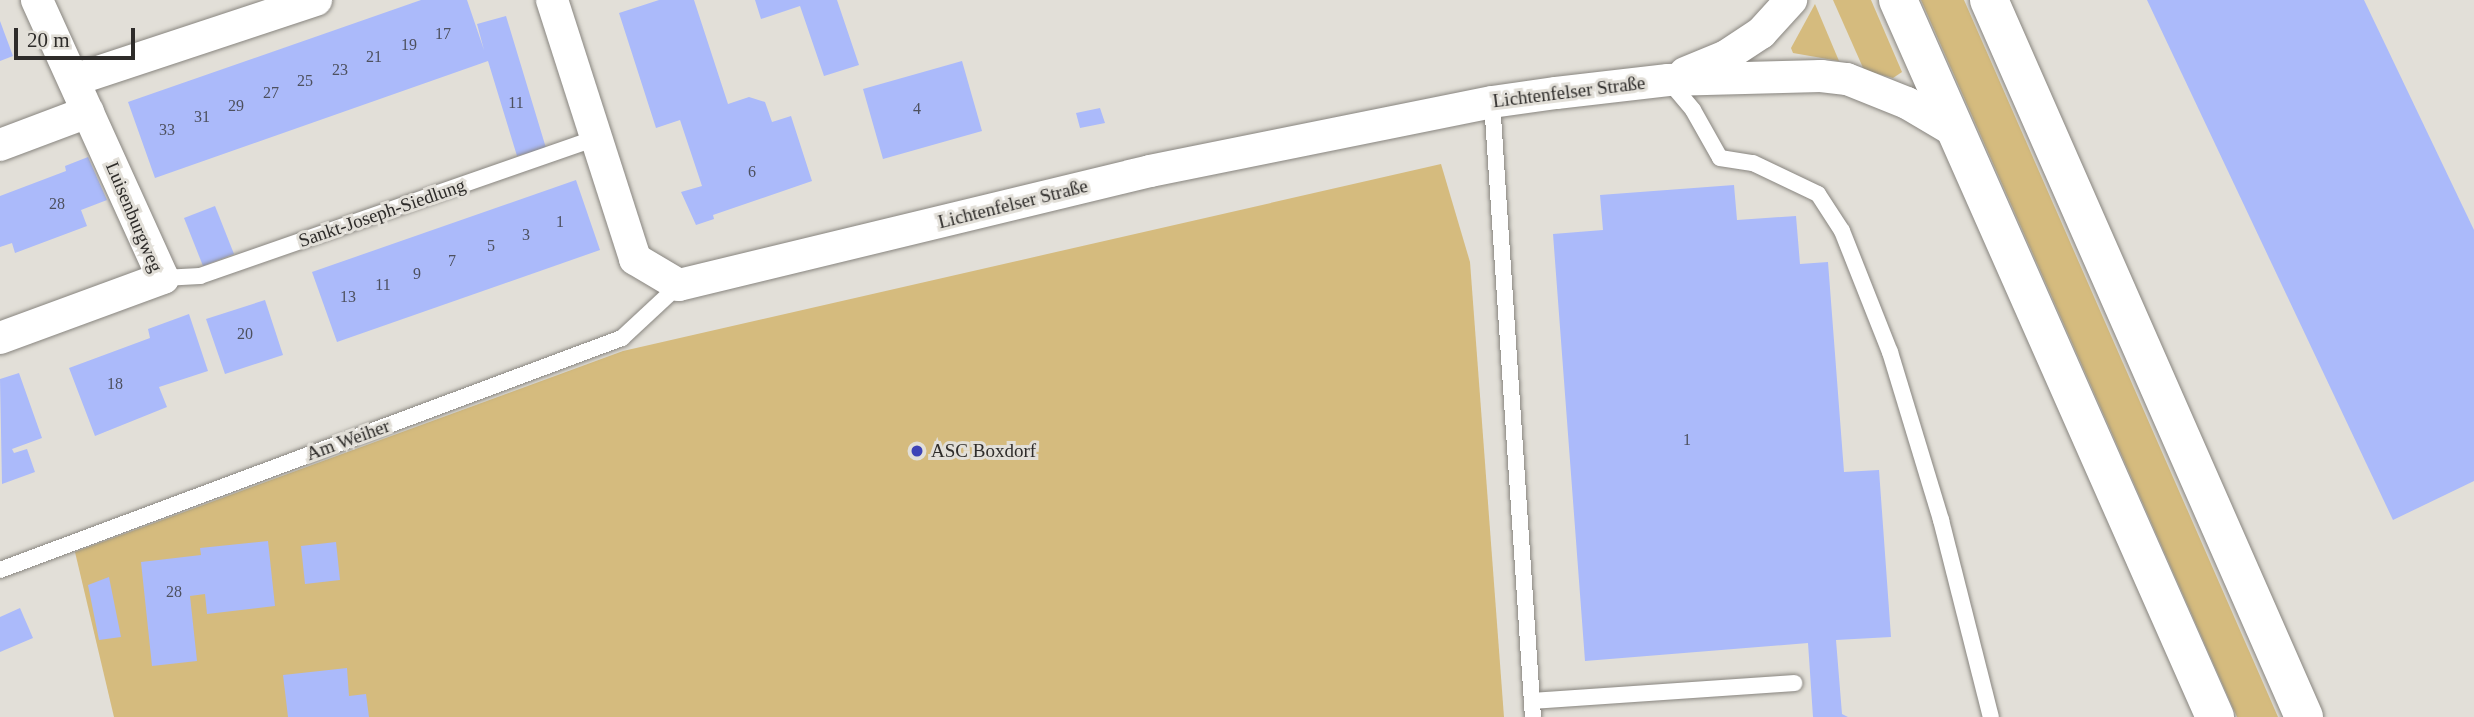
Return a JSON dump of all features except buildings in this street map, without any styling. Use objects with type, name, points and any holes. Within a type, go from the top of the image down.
[{"type":"main road","points":[[1898,0],[2215,716]]},
{"type":"main road","points":[[1989,0],[2304,717]]},
{"type":"street","name":"Luisenburgweg","points":[[0,338],[163,278],[37,0]]},
{"type":"street","points":[[74,80],[316,0]]},
{"type":"street","points":[[552,0],[599,137],[635,258],[679,285]]},
{"type":"street","name":"Lichtenfelser Straße","points":[[1668,80],[1726,56],[1761,33],[1791,0]]},
{"type":"street","name":"Lichtenfelser Straße","points":[[679,285],[1150,172],[1492,102],[1668,80],[1847,79],[1907,103],[1956,132]]},
{"type":"street","points":[[0,145],[88,112]]},
{"type":"lane","points":[[1668,80],[1693,110],[1720,158],[1753,163],[1818,194],[1842,231],[1890,352],[1941,520],[1991,717]]},
{"type":"lane","points":[[1492,102],[1532,709],[1794,683]]},
{"type":"lane","name":"Sankt-Joseph-Siedlung","points":[[163,278],[200,276],[599,137]]},
{"type":"lane","name":"Am Weiher","points":[[0,569],[622,338],[679,285]]},
{"type":"shaded area","points":[[1833,0],[1871,0],[1902,72],[1893,78],[1864,70]]},
{"type":"shaded area","points":[[1921,0],[1964,0],[2278,717],[2237,717]]},
{"type":"shaded area","points":[[1815,4],[1839,61],[1793,53],[1791,48]]},
{"type":"shaded area","name":"ASC Boxdorf","points":[[1441,164],[1470,262],[1504,717],[114,717],[75,552],[623,351]]},
{"type":"place","name":"ASC Boxdorf","points":[[917,451]]}]
